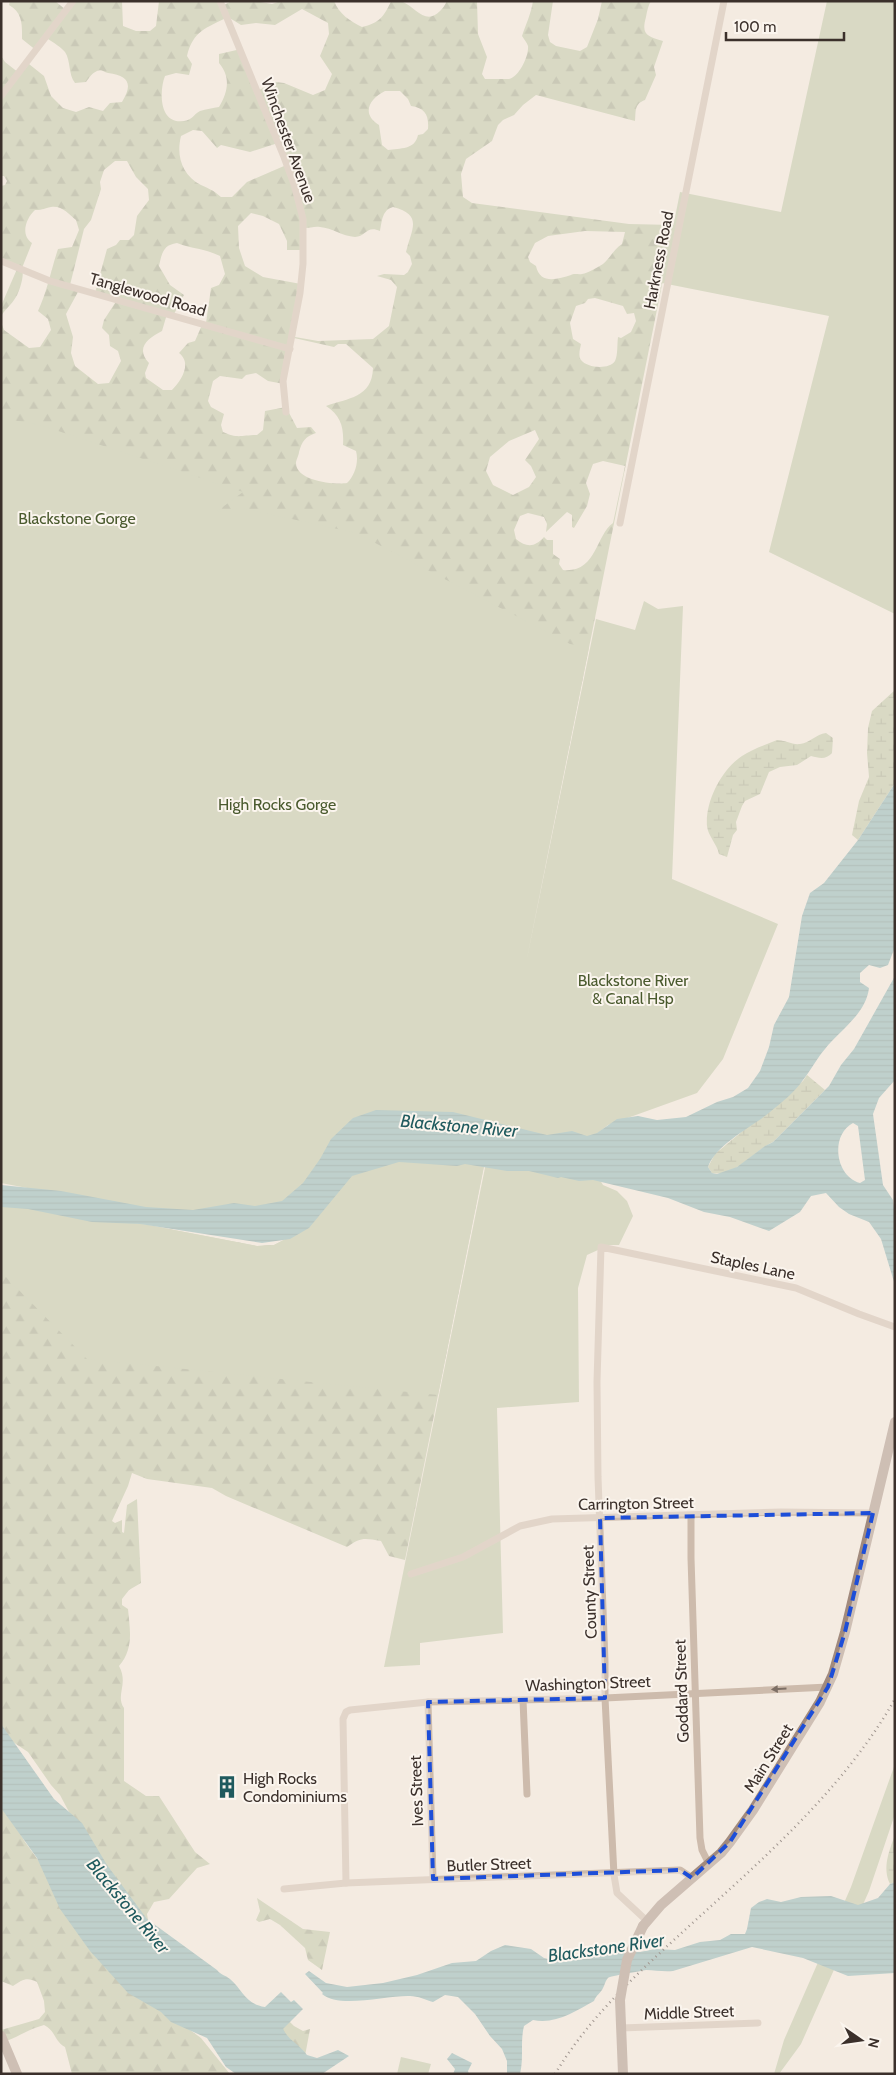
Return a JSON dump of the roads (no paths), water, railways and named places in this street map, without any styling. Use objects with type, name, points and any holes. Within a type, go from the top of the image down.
[{"type":"main road","name":"Main Street","points":[[623,2074],[620,2000],[623,1977],[630,1954],[645,1924],[661,1905],[709,1864],[730,1842],[753,1810],[828,1687],[846,1632],[895,1422]]},
{"type":"main road","points":[[1,2036],[17,2074]]},
{"type":"street","points":[[1,96],[73,1]]},
{"type":"street","name":"Winchester Avenue","points":[[220,1],[294,184],[302,219],[303,264],[290,349],[283,381],[286,412]]},
{"type":"street","name":"Harkness Road","points":[[620,523],[724,1]]},
{"type":"street","name":"Tanglewood Road","points":[[1,261],[50,281],[290,349]]},
{"type":"street","name":"Staples Lane","points":[[601,1248],[796,1288],[895,1327]]},
{"type":"street","name":"County Street","points":[[601,1248],[597,1382],[605,1698],[614,1872],[617,1893],[645,1924]]},
{"type":"street","name":"Carrington Street","points":[[411,1574],[463,1557],[520,1526],[552,1520],[781,1512],[873,1513]]},
{"type":"street","name":"Goddard Street","points":[[692,1516],[700,1838],[702,1850],[709,1864]]},
{"type":"street","name":"Washington Street","points":[[346,1884],[343,1719],[344,1715],[350,1710],[428,1702],[605,1698],[828,1687]]},
{"type":"street","points":[[523,1700],[527,1794]]},
{"type":"street","name":"Ives Street","points":[[428,1702],[433,1879]]},
{"type":"street","name":"Butler Street","points":[[284,1890],[433,1879],[680,1870],[692,1878]]},
{"type":"street","name":"Middle Street","points":[[621,2028],[758,2024]]},
{"type":"water","name":"Blackstone River","points":[[895,783],[895,947],[888,965],[880,968],[869,965],[860,973],[860,982],[869,988],[867,997],[858,1014],[831,1042],[792,1093],[770,1112],[726,1143],[712,1159],[708,1167],[712,1173],[717,1174],[737,1167],[773,1142],[829,1086],[841,1065],[854,1049],[895,976],[895,1080],[879,1098],[873,1114],[883,1185],[893,1200],[895,1217],[895,1285],[881,1239],[869,1222],[849,1214],[839,1207],[826,1193],[811,1196],[800,1212],[769,1231],[730,1217],[704,1212],[668,1198],[593,1180],[579,1181],[529,1171],[507,1171],[465,1164],[457,1166],[399,1162],[352,1176],[309,1228],[290,1239],[262,1243],[140,1224],[92,1222],[28,1209],[1,1207],[1,1185],[61,1191],[146,1207],[193,1210],[234,1203],[255,1206],[282,1201],[303,1183],[331,1139],[353,1118],[376,1110],[453,1112],[547,1135],[572,1131],[587,1136],[597,1133],[617,1119],[638,1116],[657,1120],[686,1117],[717,1102],[733,1097],[748,1088],[760,1071],[769,1047],[774,1025],[789,997],[802,916],[810,893],[824,883],[858,840]],"holes":[[[853,1123],[858,1126],[865,1180],[860,1183],[852,1179],[845,1172],[838,1155],[841,1136]]]},
{"type":"water","name":"Blackstone River","points":[[1,1724],[54,1799],[82,1823],[107,1865],[147,1919],[230,1979],[253,2003],[265,2007],[281,1992],[291,2002],[294,2000],[303,2009],[283,2029],[288,2037],[307,2055],[317,2058],[338,2050],[349,2056],[322,2074],[236,2074],[226,2067],[207,2038],[171,2022],[161,2012],[128,1993],[90,1951],[60,1909],[37,1858],[1,1808]]},
{"type":"water","points":[[895,1882],[895,1973],[848,1976],[803,1958],[752,1947],[673,1971],[646,1970],[610,1977],[594,2001],[580,2009],[549,2021],[533,2020],[524,2026],[520,2074],[507,2074],[507,2061],[502,2049],[490,2036],[475,2014],[458,1997],[445,1995],[433,2002],[410,1996],[352,2001],[340,2000],[322,1994],[305,1974],[309,1971],[326,1983],[347,1987],[383,1983],[417,1975],[452,1963],[476,1961],[491,1951],[505,1945],[531,1949],[544,1958],[561,1962],[581,1959],[604,1949],[640,1952],[655,1949],[675,1950],[700,1942],[720,1940],[731,1934],[745,1934],[751,1908],[767,1899],[781,1902],[801,1897],[831,1896],[858,1905],[878,1898],[890,1884]]},
{"type":"water","points":[[452,2053],[472,2063],[468,2071],[469,2074],[453,2074],[455,2069],[447,2059]]},
{"type":"railway","points":[[555,2074],[584,2033],[616,1996],[800,1822],[851,1763],[895,1699]]},
{"type":"place","name":"High Rocks Condominiums","points":[[227,1787]]},
{"type":"park label","name":"Blackstone Gorge","points":[[77,518]]},
{"type":"park label","name":"High Rocks Gorge","points":[[277,804]]},
{"type":"park label","name":"Blackstone River & Canal Hsp","points":[[633,989]]}]
